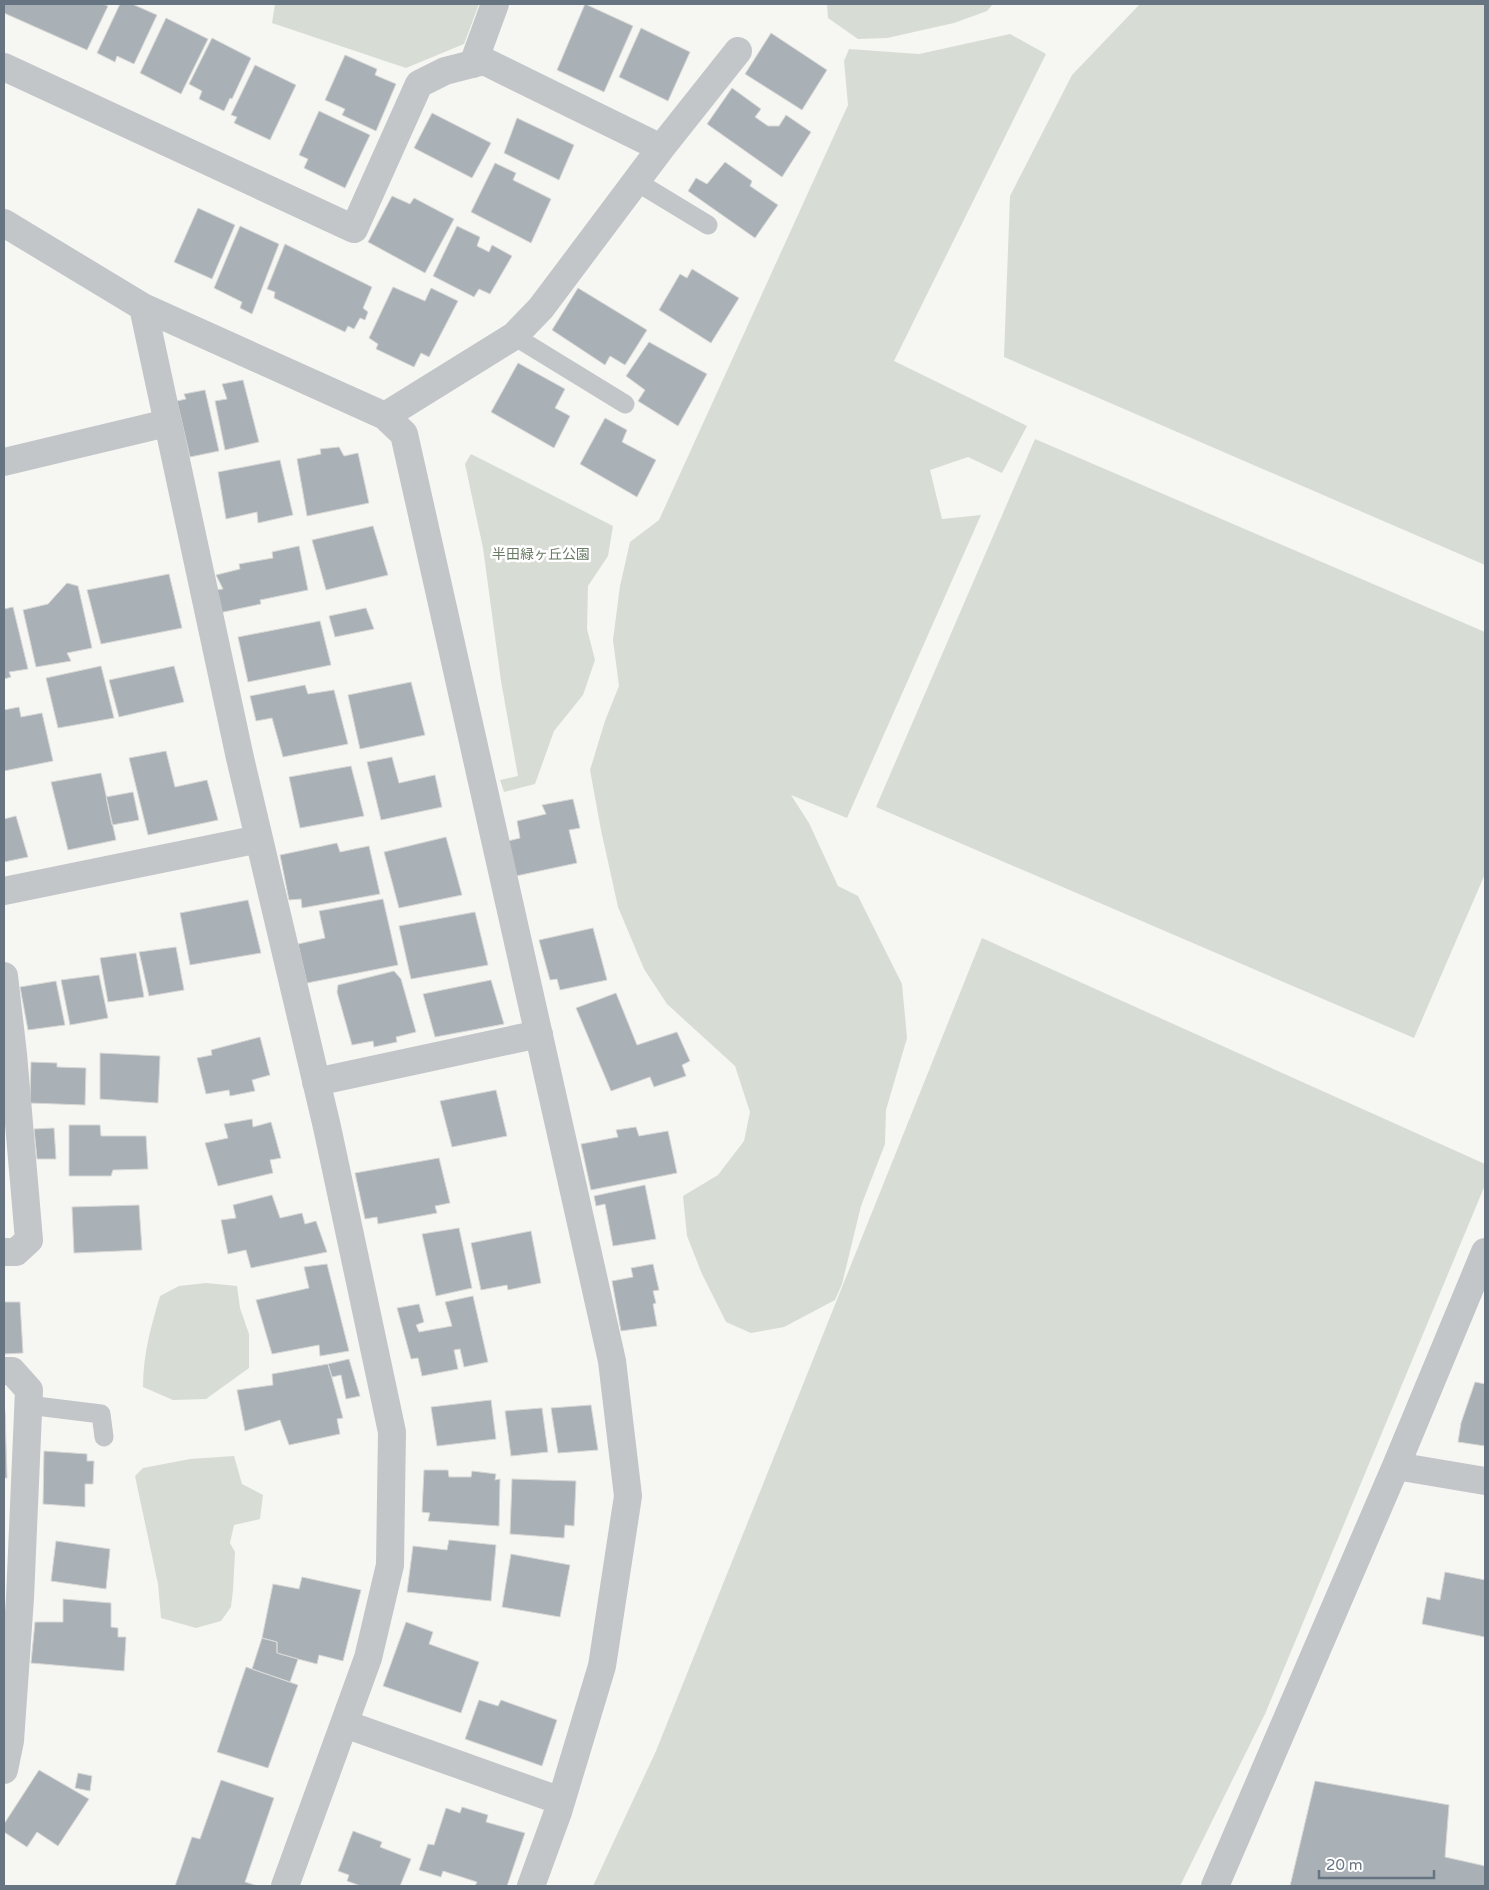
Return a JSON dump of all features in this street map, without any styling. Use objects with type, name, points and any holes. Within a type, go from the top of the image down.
[{"type":"street","points":[[473,64],[494,4]]},
{"type":"street","points":[[385,416],[514,336],[541,308],[638,182],[661,148],[738,51]]},
{"type":"street","points":[[4,67],[354,229],[419,84],[445,71],[484,61],[661,148]]},
{"type":"street","points":[[4,223],[143,307],[385,416],[404,434],[612,1361],[628,1496],[602,1666],[561,1801],[531,1886]]},
{"type":"street","points":[[143,307],[392,1432],[390,1565],[368,1658],[285,1886]]},
{"type":"street","points":[[4,462],[168,422]]},
{"type":"street","points":[[4,891],[259,838]]},
{"type":"street","points":[[4,976],[13,1054],[28,1240],[16,1252],[4,1252]]},
{"type":"street","points":[[316,1082],[540,1034]]},
{"type":"street","points":[[1215,1886],[1396,1466],[1485,1252]]},
{"type":"street","points":[[4,1371],[12,1371],[29,1390],[12,1597],[10,1741],[4,1770]]},
{"type":"street","points":[[1396,1466],[1485,1481]]},
{"type":"street","points":[[345,1724],[561,1801]]},
{"type":"lane","points":[[638,182],[708,225]]},
{"type":"lane","points":[[514,336],[626,404]]},
{"type":"lane","points":[[28,1405],[101,1414],[104,1437]]},
{"type":"green space","points":[[275,4],[479,4],[464,44],[406,68],[272,23]]},
{"type":"green space","points":[[827,4],[993,4],[987,11],[954,23],[887,38],[858,39],[828,18]]},
{"type":"green space","points":[[1140,4],[1485,4],[1485,565],[1004,357],[1010,196],[1072,75]]},
{"type":"green space","points":[[1010,34],[1046,54],[894,361],[1027,426],[1002,473],[968,457],[930,470],[942,519],[981,515],[847,818],[791,795],[809,823],[838,886],[858,896],[902,984],[907,1038],[886,1110],[885,1144],[861,1206],[842,1284],[835,1300],[784,1327],[751,1333],[726,1322],[702,1274],[687,1236],[683,1196],[718,1175],[744,1141],[750,1112],[735,1066],[667,1004],[644,969],[618,907],[590,770],[605,721],[619,686],[613,640],[620,586],[630,542],[659,520],[848,105],[844,61],[849,49],[919,54]]},
{"type":"green space","points":[[1035,439],[1485,632],[1485,874],[1414,1038],[876,807]]},
{"type":"green space","name":"半田緑ヶ丘公園","points":[[471,454],[613,526],[608,556],[588,586],[587,629],[595,660],[583,695],[554,731],[535,784],[504,792],[500,780],[518,776],[501,681],[483,548],[465,464]]},
{"type":"green space","points":[[982,938],[1485,1164],[1485,1185],[1265,1714],[1180,1886],[593,1886],[656,1751]]},
{"type":"green space","points":[[206,1283],[237,1286],[240,1308],[249,1334],[249,1368],[206,1399],[173,1400],[143,1387],[146,1352],[160,1296],[179,1286]]},
{"type":"green space","points":[[234,1456],[242,1484],[263,1495],[260,1519],[234,1525],[230,1543],[235,1552],[231,1607],[221,1621],[196,1628],[161,1618],[158,1584],[135,1476],[143,1468],[190,1459]]},
{"type":"building","points":[[4,4],[103,4],[108,6],[87,50],[4,13]]},
{"type":"building","points":[[120,4],[132,4],[157,15],[134,64],[117,56],[115,62],[97,53]]},
{"type":"building","points":[[585,4],[633,26],[604,92],[557,70]]},
{"type":"building","points":[[166,18],[208,39],[181,94],[140,73]]},
{"type":"building","points":[[641,28],[690,52],[668,101],[619,77]]},
{"type":"building","points":[[771,33],[827,70],[802,110],[745,74]]},
{"type":"building","points":[[212,38],[251,58],[232,99],[230,98],[224,111],[199,99],[202,91],[189,84]]},
{"type":"building","points":[[345,55],[377,69],[375,75],[396,84],[376,131],[342,115],[345,109],[325,100]]},
{"type":"building","points":[[255,65],[296,85],[270,140],[234,123],[237,117],[231,115]]},
{"type":"building","points":[[732,88],[761,109],[755,117],[768,126],[779,126],[786,115],[811,132],[782,177],[707,124]]},
{"type":"building","points":[[319,111],[370,135],[345,188],[304,168],[308,159],[299,155]]},
{"type":"building","points":[[432,113],[491,143],[472,178],[414,148]]},
{"type":"building","points":[[517,118],[574,145],[559,180],[504,153]]},
{"type":"building","points":[[725,162],[752,181],[750,186],[778,205],[755,238],[688,191],[696,178],[707,184]]},
{"type":"building","points":[[495,163],[516,173],[513,180],[551,199],[531,243],[471,212]]},
{"type":"building","points":[[392,196],[410,204],[414,198],[454,219],[425,273],[368,242]]},
{"type":"building","points":[[198,208],[235,225],[212,279],[174,262]]},
{"type":"building","points":[[240,226],[279,244],[252,314],[240,308],[242,302],[214,288]]},
{"type":"building","points":[[457,226],[480,237],[477,246],[489,252],[492,245],[512,256],[490,294],[479,289],[474,297],[433,276]]},
{"type":"building","points":[[285,244],[372,287],[363,308],[368,312],[365,320],[360,318],[354,329],[348,326],[345,332],[274,298],[275,292],[267,289]]},
{"type":"building","points":[[692,269],[739,298],[711,343],[659,310],[680,274],[687,278]]},
{"type":"building","points":[[393,287],[425,301],[431,288],[458,301],[429,357],[421,353],[414,367],[376,349],[378,344],[369,338]]},
{"type":"building","points":[[578,288],[647,330],[625,365],[610,356],[605,365],[552,330]]},
{"type":"building","points":[[649,342],[707,374],[678,426],[638,401],[645,390],[626,376]]},
{"type":"building","points":[[518,363],[565,389],[555,408],[570,416],[554,448],[491,412]]},
{"type":"building","points":[[243,380],[259,442],[225,450],[215,401],[227,399],[222,384]]},
{"type":"building","points":[[205,390],[219,451],[190,457],[177,401],[186,399],[184,394]]},
{"type":"building","points":[[605,418],[627,430],[622,442],[656,460],[637,497],[580,464]]},
{"type":"building","points":[[339,447],[344,456],[358,453],[369,503],[307,516],[297,459],[321,454],[320,449]]},
{"type":"building","points":[[280,460],[293,515],[258,523],[257,512],[226,519],[218,472]]},
{"type":"building","points":[[373,526],[388,575],[326,590],[312,540]]},
{"type":"building","points":[[299,546],[308,590],[260,600],[261,604],[219,613],[214,590],[223,589],[216,575],[240,569],[239,564],[273,558],[272,552]]},
{"type":"building","points":[[169,574],[182,628],[101,644],[87,590]]},
{"type":"building","points":[[67,583],[78,586],[92,648],[67,653],[71,661],[36,667],[23,610],[48,604]]},
{"type":"building","points":[[13,607],[28,669],[9,672],[11,677],[4,679],[4,609]]},
{"type":"building","points":[[366,608],[374,629],[335,637],[329,616]]},
{"type":"building","points":[[320,621],[331,665],[248,682],[238,637]]},
{"type":"building","points":[[101,666],[114,718],[58,728],[46,678]]},
{"type":"building","points":[[174,666],[184,702],[119,717],[109,680]]},
{"type":"building","points":[[411,682],[425,735],[360,749],[348,695]]},
{"type":"building","points":[[305,685],[308,694],[334,690],[348,744],[283,757],[272,718],[256,721],[250,696]]},
{"type":"building","points":[[19,707],[21,717],[42,713],[53,761],[4,771],[4,710]]},
{"type":"building","points":[[166,751],[175,787],[207,780],[218,820],[148,835],[129,758]]},
{"type":"building","points":[[392,757],[399,783],[435,775],[442,807],[381,820],[367,762]]},
{"type":"building","points":[[351,766],[364,816],[300,828],[289,777]]},
{"type":"building","points":[[101,773],[116,840],[68,850],[51,782]]},
{"type":"building","points":[[133,792],[139,820],[112,825],[106,797]]},
{"type":"building","points":[[573,799],[580,828],[569,830],[577,863],[516,876],[508,841],[520,838],[517,821],[546,814],[542,805]]},
{"type":"building","points":[[16,816],[28,857],[4,862],[4,819]]},
{"type":"building","points":[[446,837],[462,895],[399,908],[384,852]]},
{"type":"building","points":[[337,843],[340,852],[369,846],[380,894],[302,908],[301,899],[289,900],[280,855]]},
{"type":"building","points":[[383,899],[398,965],[307,983],[298,944],[325,938],[319,911]]},
{"type":"building","points":[[248,900],[261,953],[190,965],[180,913]]},
{"type":"building","points":[[475,912],[488,965],[411,979],[399,926]]},
{"type":"building","points":[[593,928],[607,980],[560,990],[557,979],[550,980],[539,940]]},
{"type":"building","points":[[176,947],[184,990],[149,996],[139,952]]},
{"type":"building","points":[[136,953],[144,997],[108,1002],[100,958]]},
{"type":"building","points":[[394,971],[401,979],[416,1032],[396,1037],[397,1042],[374,1047],[373,1041],[352,1045],[337,992],[338,985]]},
{"type":"building","points":[[99,975],[108,1018],[70,1025],[61,980]]},
{"type":"building","points":[[491,980],[504,1024],[435,1037],[423,994]]},
{"type":"building","points":[[56,981],[65,1025],[28,1030],[20,987]]},
{"type":"building","points":[[616,993],[637,1045],[677,1032],[690,1061],[682,1065],[686,1076],[654,1087],[650,1077],[611,1091],[576,1008]]},
{"type":"building","points":[[260,1037],[270,1075],[252,1080],[255,1091],[230,1096],[229,1090],[206,1094],[197,1058],[212,1055],[211,1050]]},
{"type":"building","points":[[100,1053],[160,1056],[158,1103],[100,1099]]},
{"type":"building","points":[[31,1062],[57,1063],[57,1067],[86,1068],[85,1105],[30,1103]]},
{"type":"building","points":[[496,1090],[507,1136],[452,1147],[440,1101]]},
{"type":"building","points":[[252,1119],[253,1127],[271,1122],[281,1158],[270,1160],[273,1173],[218,1186],[205,1143],[228,1138],[224,1124]]},
{"type":"building","points":[[69,1125],[100,1125],[101,1136],[146,1136],[148,1169],[113,1170],[111,1176],[69,1176]]},
{"type":"building","points":[[636,1127],[639,1136],[668,1131],[677,1173],[591,1190],[581,1144],[618,1137],[616,1130]]},
{"type":"building","points":[[54,1128],[56,1159],[37,1159],[34,1129]]},
{"type":"building","points":[[439,1158],[450,1203],[435,1206],[437,1213],[378,1224],[377,1217],[365,1219],[355,1173]]},
{"type":"building","points":[[645,1185],[656,1239],[613,1246],[605,1204],[596,1206],[594,1196]]},
{"type":"building","points":[[272,1195],[280,1218],[302,1213],[305,1224],[316,1221],[327,1252],[251,1268],[246,1250],[228,1254],[221,1220],[236,1218],[233,1205]]},
{"type":"building","points":[[139,1205],[142,1250],[74,1253],[72,1207]]},
{"type":"building","points":[[459,1228],[472,1288],[436,1296],[422,1234]]},
{"type":"building","points":[[531,1231],[541,1283],[508,1290],[507,1285],[481,1290],[471,1243]]},
{"type":"building","points":[[327,1264],[349,1351],[320,1356],[319,1345],[272,1354],[256,1300],[309,1288],[304,1267]]},
{"type":"building","points":[[653,1264],[659,1290],[653,1291],[656,1303],[653,1304],[657,1326],[621,1331],[612,1281],[633,1277],[631,1268]]},
{"type":"building","points":[[473,1296],[488,1362],[464,1367],[460,1349],[454,1350],[458,1369],[422,1376],[418,1358],[411,1359],[397,1308],[419,1304],[424,1322],[416,1325],[419,1332],[452,1326],[445,1302]]},
{"type":"building","points":[[4,1302],[20,1302],[23,1353],[4,1354]]},
{"type":"building","points":[[349,1359],[360,1396],[346,1399],[341,1375],[332,1377],[328,1364]]},
{"type":"building","points":[[328,1364],[343,1418],[337,1419],[340,1434],[289,1445],[280,1420],[245,1431],[237,1390],[273,1385],[272,1374]]},
{"type":"building","points":[[1475,1382],[1485,1384],[1485,1446],[1458,1442],[1461,1423]]},
{"type":"building","points":[[491,1400],[496,1439],[437,1446],[431,1407]]},
{"type":"building","points":[[591,1405],[598,1450],[558,1453],[551,1408]]},
{"type":"building","points":[[542,1408],[548,1452],[511,1456],[505,1411]]},
{"type":"building","points":[[5,1411],[7,1478],[4,1478]]},
{"type":"building","points":[[44,1451],[87,1454],[87,1461],[94,1461],[93,1484],[85,1484],[85,1507],[43,1504]]},
{"type":"building","points":[[424,1470],[448,1470],[449,1477],[471,1477],[472,1471],[496,1474],[495,1480],[500,1479],[499,1526],[428,1521],[430,1513],[422,1512]]},
{"type":"building","points":[[512,1479],[576,1481],[574,1526],[565,1525],[564,1538],[510,1534]]},
{"type":"building","points":[[449,1540],[496,1545],[491,1601],[407,1592],[413,1546],[447,1550]]},
{"type":"building","points":[[56,1541],[110,1549],[106,1589],[51,1581]]},
{"type":"building","points":[[511,1554],[570,1565],[560,1617],[502,1607]]},
{"type":"building","points":[[1445,1572],[1485,1580],[1485,1637],[1422,1624],[1427,1597],[1440,1600]]},
{"type":"building","points":[[302,1577],[361,1590],[343,1661],[319,1655],[317,1664],[298,1659],[277,1653],[277,1642],[262,1638],[273,1584],[299,1589]]},
{"type":"building","points":[[63,1599],[111,1603],[111,1627],[118,1628],[118,1637],[126,1637],[124,1671],[31,1663],[35,1622],[63,1622]]},
{"type":"building","points":[[406,1622],[433,1632],[429,1644],[479,1662],[461,1713],[383,1686]]},
{"type":"building","points":[[262,1638],[277,1642],[277,1653],[298,1659],[290,1682],[252,1669]]},
{"type":"building","points":[[246,1667],[298,1685],[268,1768],[217,1752]]},
{"type":"building","points":[[479,1700],[498,1706],[501,1700],[557,1720],[542,1766],[465,1739]]},
{"type":"building","points":[[39,1770],[89,1799],[58,1846],[37,1832],[27,1847],[4,1832],[4,1824]]},
{"type":"building","points":[[78,1773],[92,1776],[90,1791],[75,1788]]},
{"type":"building","points":[[221,1780],[274,1798],[245,1882],[258,1886],[175,1886],[192,1837],[200,1839]]},
{"type":"building","points":[[1315,1781],[1449,1805],[1445,1857],[1485,1866],[1485,1886],[1290,1886]]},
{"type":"building","points":[[462,1807],[488,1815],[486,1822],[525,1833],[507,1886],[475,1886],[477,1882],[443,1871],[441,1877],[419,1870],[428,1844],[434,1845],[446,1808],[460,1813]]},
{"type":"building","points":[[353,1831],[382,1842],[380,1847],[411,1859],[400,1886],[361,1886],[347,1881],[349,1875],[338,1871]]}]
